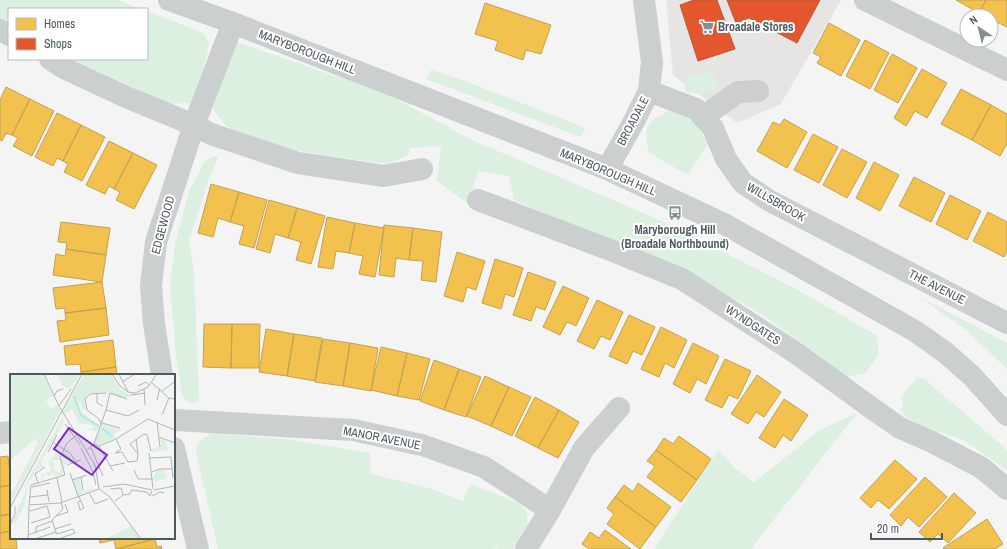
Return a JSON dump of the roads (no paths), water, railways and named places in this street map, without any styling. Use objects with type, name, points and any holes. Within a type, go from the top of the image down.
[{"type":"street","name":"MARYBOROUGH HILL","points":[[169,0],[233,23],[607,169],[726,225],[915,331],[946,353],[972,376],[1007,415]]},
{"type":"street","name":"BROADALE","points":[[607,169],[631,127],[649,91],[652,62],[644,0]]},
{"type":"street","points":[[865,0],[1007,70]]},
{"type":"street","name":"EDGEWOOD","points":[[162,374],[154,324],[151,286],[156,242],[194,125],[233,23]]},
{"type":"street","points":[[52,60],[64,68],[126,97],[194,125],[211,134],[298,163],[384,176],[422,169]]},
{"type":"street","name":"WILLSBROOK","points":[[649,91],[696,109],[713,128],[726,159],[743,183],[770,201],[868,252]]},
{"type":"street","points":[[703,117],[738,92],[758,92]]},
{"type":"street","name":"WYNDGATES","points":[[478,200],[614,251],[682,279],[796,353],[900,428],[930,441],[982,468],[1007,489]]},
{"type":"street","name":"THE AVENUE","points":[[868,252],[1007,323]]},
{"type":"street","points":[[526,549],[550,510],[584,448],[619,408]]},
{"type":"street","name":"MANOR AVENUE","points":[[175,420],[353,430],[422,445],[484,467],[550,510]]},
{"type":"street","points":[[0,433],[10,432]]},
{"type":"street","points":[[175,452],[198,549]]},
{"type":"place","name":"Broadale Stores","points":[[707,27]]},
{"type":"place","name":"Maryborough Hill (Broadale Northbound)","points":[[675,213]]}]
